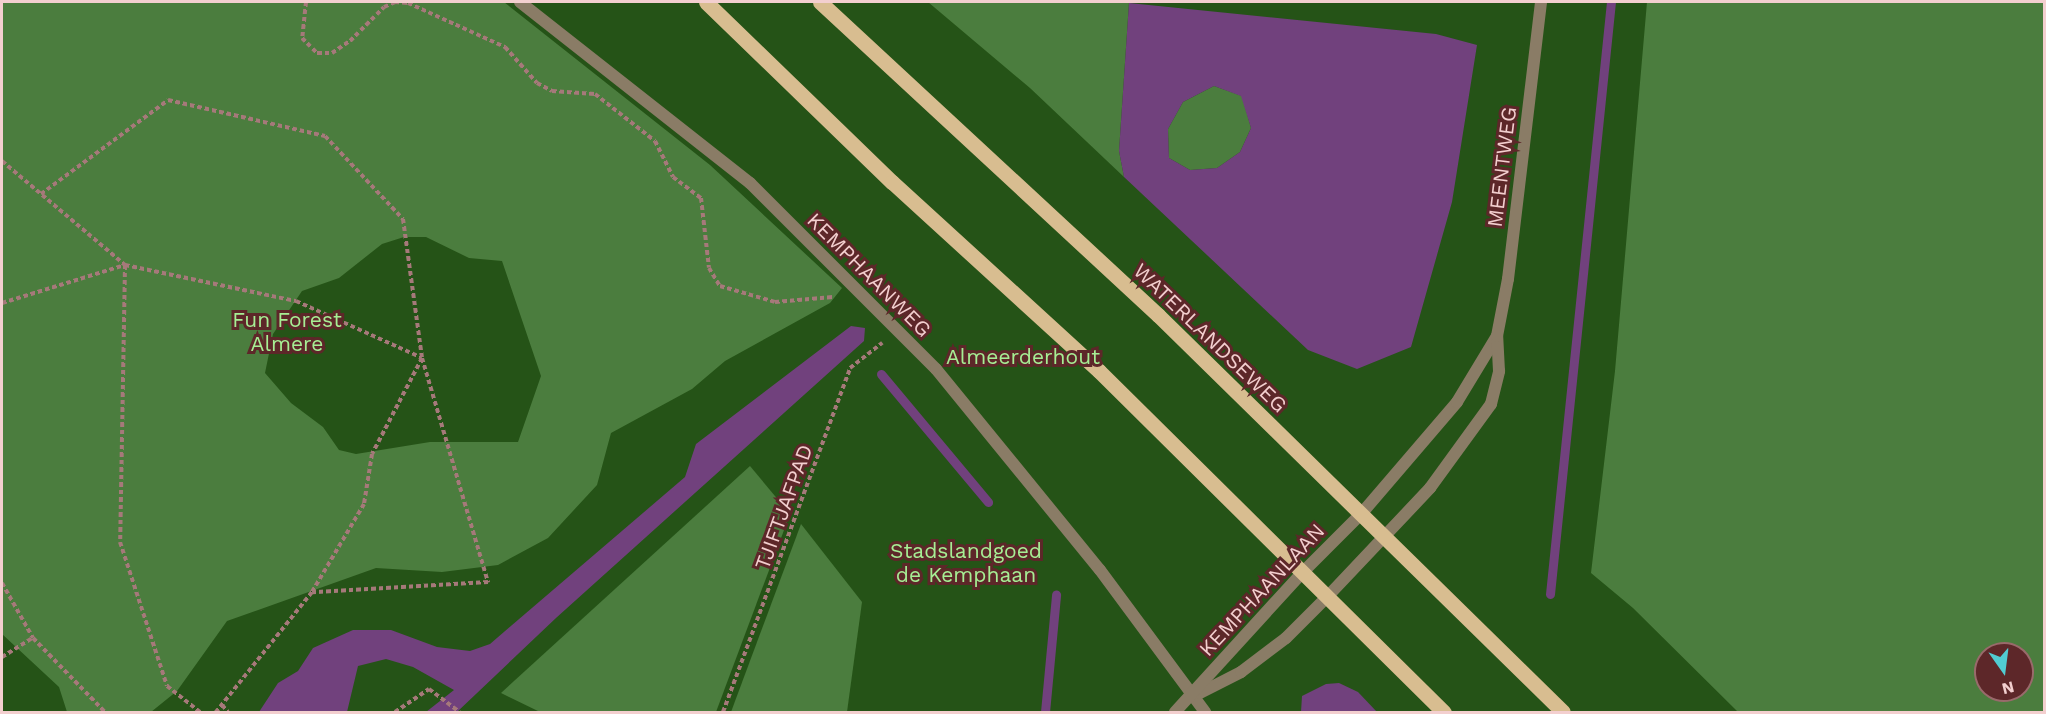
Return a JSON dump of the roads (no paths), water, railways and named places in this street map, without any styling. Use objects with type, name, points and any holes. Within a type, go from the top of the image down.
[{"type":"main road","points":[[706,2],[892,182],[1099,371],[1444,712]]},
{"type":"main road","name":"WATERLANDSEWEG","points":[[820,2],[1158,315],[1563,712]]},
{"type":"street","name":"KEMPHAANWEG","points":[[520,2],[750,183],[936,369],[1085,551],[1205,712]]},
{"type":"street","name":"MEENTWEG","points":[[1328,596],[1386,538],[1462,447],[1491,404],[1499,371],[1497,336],[1509,279],[1541,2]]},
{"type":"street","name":"MEENTWEG","points":[[1362,513],[1457,402],[1497,336]]},
{"type":"street","name":"KEMPHAANLAAN","points":[[1176,712],[1194,696],[1260,615],[1362,513]]},
{"type":"street","name":"KEMPHAANLAAN","points":[[1194,696],[1250,665],[1286,638],[1328,596]]},
{"type":"waterway","points":[[1550,594],[1611,2]]},
{"type":"waterway","points":[[881,374],[988,502]]},
{"type":"waterway","points":[[1045,712],[1056,595]]},
{"type":"park label","name":"Fun Forest Almere","points":[[287,332]]},
{"type":"park label","name":"Almeerderhout","points":[[1023,357]]},
{"type":"park label","name":"Stadslandgoed de Kemphaan","points":[[966,563]]}]
